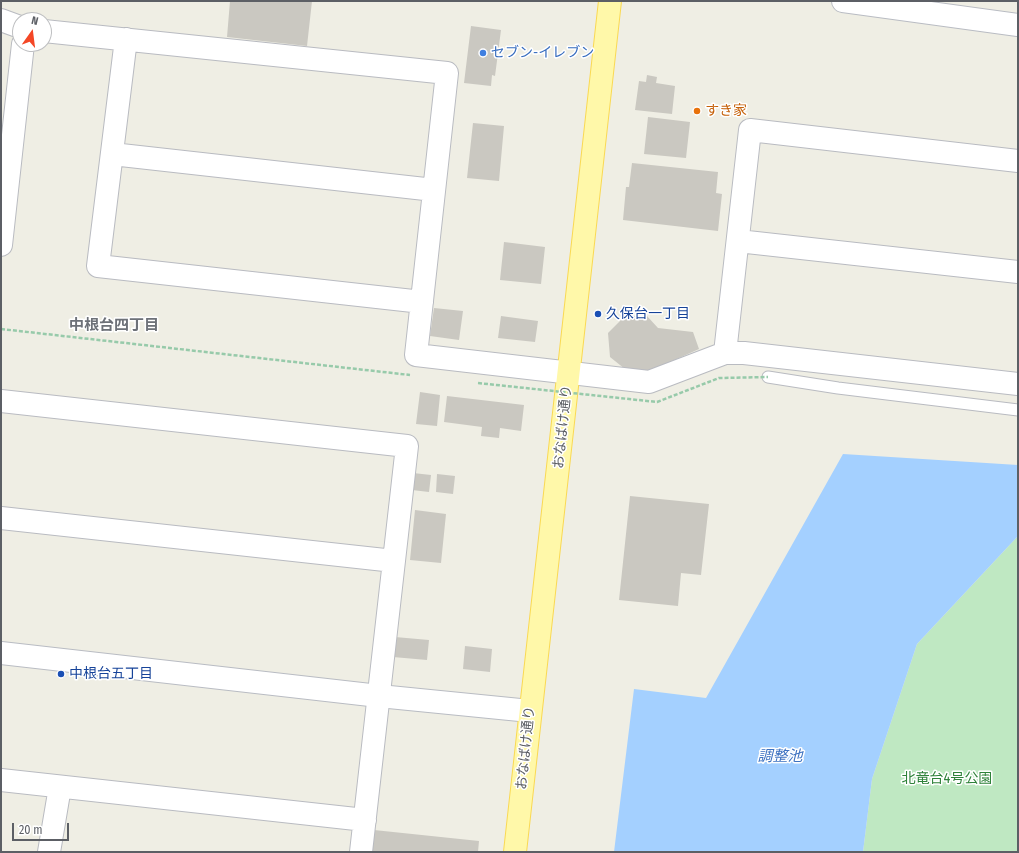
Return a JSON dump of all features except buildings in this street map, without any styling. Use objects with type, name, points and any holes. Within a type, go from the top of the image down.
[{"type":"main road","name":"おなばけ通り","points":[[515,852],[610,1]]},
{"type":"street","points":[[843,1],[1018,25]]},
{"type":"street","points":[[1,20],[12,24]]},
{"type":"street","points":[[52,32],[447,73],[416,355],[649,382],[725,353],[744,353],[1018,384]]},
{"type":"street","points":[[126,39],[98,266],[422,302]]},
{"type":"street","points":[[1,245],[6,145],[22,52]]},
{"type":"street","points":[[725,353],[750,130],[1018,161]]},
{"type":"street","points":[[112,154],[434,190]]},
{"type":"street","points":[[738,241],[1018,272]]},
{"type":"street","points":[[1,401],[407,446],[361,852]]},
{"type":"street","points":[[1,518],[394,560]]},
{"type":"street","points":[[1,653],[379,696],[530,711]]},
{"type":"street","points":[[1,780],[365,820]]},
{"type":"street","points":[[49,852],[60,787]]},
{"type":"lane","points":[[768,377],[838,388],[1018,410]]},
{"type":"path","points":[[1,329],[416,376]]},
{"type":"path","points":[[471,382],[657,402],[720,378],[768,377]]},
{"type":"green space","name":"北竜台4号公園","points":[[1018,536],[1018,852],[863,852],[872,779],[917,644]]},
{"type":"water","name":"調整池","points":[[843,454],[1018,465],[1018,536],[917,644],[872,779],[863,852],[614,852],[634,689],[706,698]]},
{"type":"place","name":"セブン-イレブン","points":[[483,53]]},
{"type":"place","name":"すき家","points":[[697,111]]},
{"type":"place","name":"久保台一丁目","points":[[598,314]]},
{"type":"place","name":"中根台五丁目","points":[[61,674]]},
{"type":"district","name":"中根台四丁目","points":[[114,326]]}]
